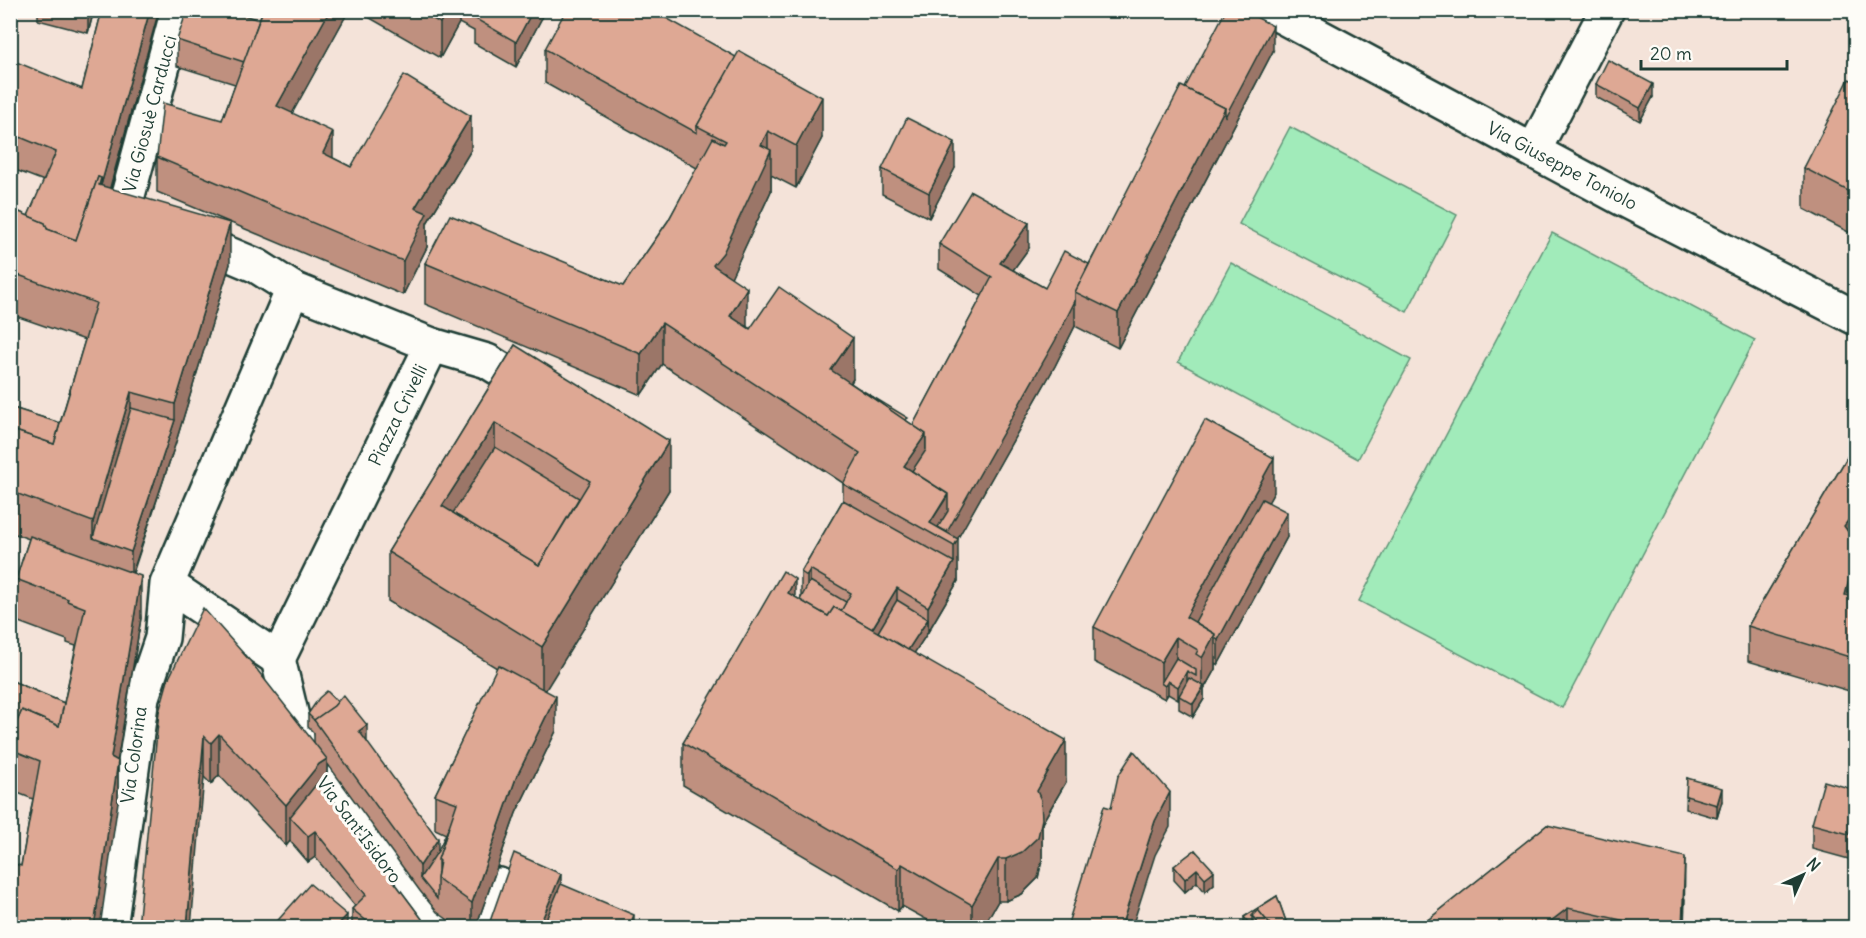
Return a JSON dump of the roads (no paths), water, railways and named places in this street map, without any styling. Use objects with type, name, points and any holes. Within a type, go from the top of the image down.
[{"type":"street","name":"Via Giosuè Carducci","points":[[178,10],[124,210],[257,266],[292,289]]},
{"type":"street","name":"Via Giuseppe Toniolo","points":[[1270,10],[1621,198],[1856,318]]},
{"type":"street","points":[[1534,150],[1607,10]]},
{"type":"street","name":"Piazza Crivelli","points":[[278,659],[432,345],[292,289]]},
{"type":"street","points":[[278,659],[167,584],[292,289]]},
{"type":"street","points":[[432,345],[488,362],[568,411]]},
{"type":"street","name":"Via Colorina","points":[[110,927],[142,697],[162,638],[167,584]]},
{"type":"street","name":"Via Sant'Isidoro","points":[[278,659],[301,754],[432,927]]},
{"type":"street","points":[[481,927],[499,885]]}]
